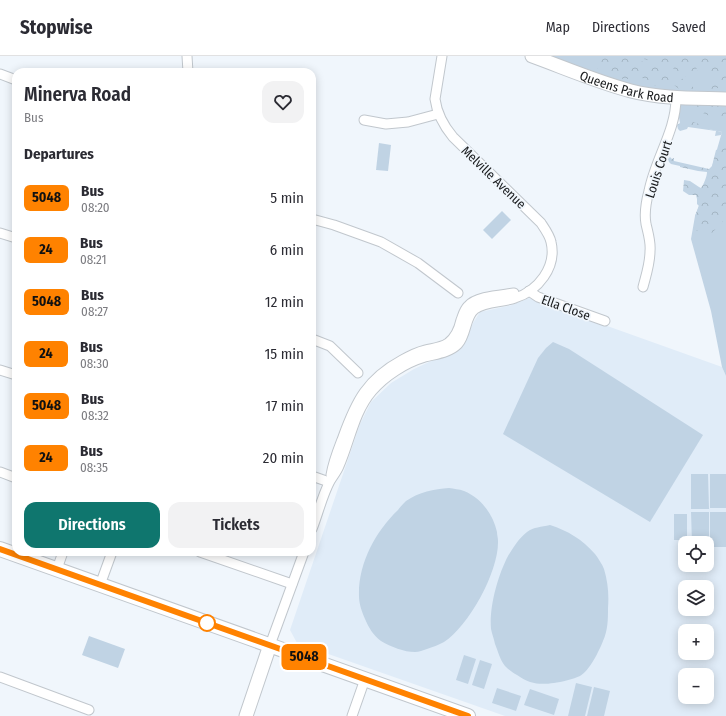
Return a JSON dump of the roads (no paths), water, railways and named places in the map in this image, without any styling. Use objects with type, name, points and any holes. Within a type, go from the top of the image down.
[{"type":"main road","name":"Queens Park Road","points":[[532,56],[631,91],[676,98],[726,99]]},
{"type":"main road","points":[[0,549],[12,553]]},
{"type":"main road","points":[[20,556],[365,679],[453,714],[468,716]]},
{"type":"main road","points":[[246,716],[270,645]]},
{"type":"street","points":[[187,56],[188,68]]},
{"type":"street","name":"Melville Avenue","points":[[442,56],[436,99],[436,106],[441,121],[453,137],[541,224],[548,234],[551,242],[552,254],[546,274],[539,283],[529,291]]},
{"type":"street","points":[[0,74],[12,78]]},
{"type":"street","name":"Louis Court","points":[[643,287],[648,268],[650,251],[650,239],[646,224],[645,212],[648,191],[657,162],[671,128],[676,98]]},
{"type":"street","points":[[364,120],[386,124],[408,122],[438,114]]},
{"type":"street","points":[[316,220],[381,242],[418,263],[458,293]]},
{"type":"street","points":[[0,233],[12,237]]},
{"type":"street","points":[[316,519],[329,482],[333,464],[352,413],[359,399],[369,390],[381,374],[402,360],[424,350],[442,346],[453,339],[457,333],[462,317],[477,300],[486,297],[529,291]]},
{"type":"street","name":"Ella Close","points":[[529,291],[538,297],[605,321]]},
{"type":"street","points":[[316,341],[330,346],[358,373]]},
{"type":"street","points":[[0,370],[12,374]]},
{"type":"street","points":[[0,472],[12,476]]},
{"type":"street","points":[[316,477],[329,482]]},
{"type":"street","points":[[57,569],[62,556]]},
{"type":"street","points":[[100,585],[111,556]]},
{"type":"street","points":[[212,556],[292,584]]},
{"type":"street","points":[[270,645],[302,556]]},
{"type":"street","points":[[0,677],[89,710]]},
{"type":"street","points":[[352,716],[365,679]]}]
